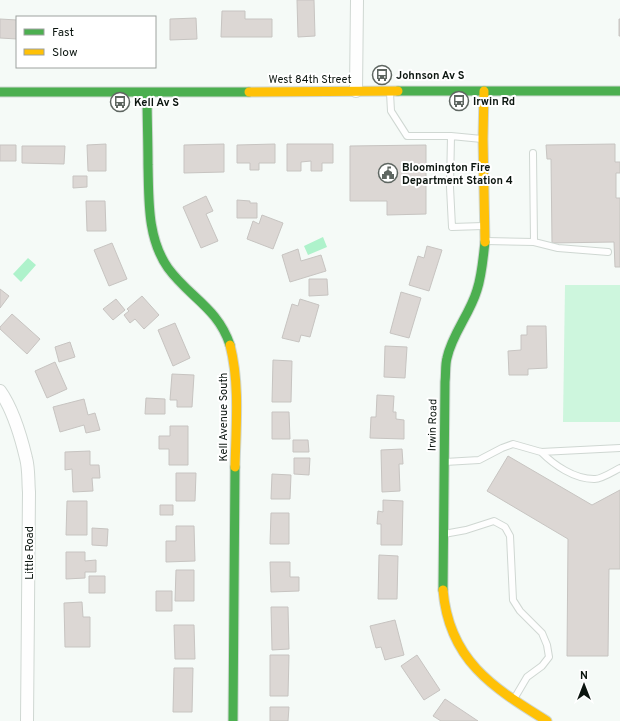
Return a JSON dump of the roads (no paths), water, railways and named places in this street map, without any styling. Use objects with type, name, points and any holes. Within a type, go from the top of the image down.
[{"type":"street","points":[[356,91],[357,0]]},
{"type":"street","name":"Irwin Road","points":[[484,91],[483,139],[485,241],[482,266],[477,290],[468,313],[456,334],[447,358],[445,382],[442,585],[445,610],[453,635],[465,657],[482,677],[502,693],[547,721]]},
{"type":"street","name":"West 84th Street","points":[[0,92],[620,91]]},
{"type":"street","name":"Kell Avenue South","points":[[147,92],[148,201],[151,228],[159,252],[172,275],[210,310],[220,324],[230,343],[234,364],[236,392],[232,721]]},
{"type":"street","name":"Little Road","points":[[0,391],[4,396],[17,427],[27,459],[29,492],[27,721]]},
{"type":"lane","points":[[390,91],[391,111],[407,136],[452,136],[483,139]]},
{"type":"lane","points":[[452,136],[450,187],[452,227],[485,226]]},
{"type":"lane","points":[[533,153],[534,242]]},
{"type":"lane","points":[[485,241],[534,242],[558,248],[608,252]]},
{"type":"lane","points":[[444,462],[478,460],[513,444],[541,452],[620,448]]},
{"type":"lane","points":[[541,452],[551,461],[576,476],[595,480],[620,468]]},
{"type":"lane","points":[[443,534],[466,530],[494,521],[505,527],[510,536],[513,600],[520,611],[542,633],[548,645],[549,657],[542,666],[527,677],[514,700]]},
{"type":"place","name":"Johnson Av S","points":[[382,75]]},
{"type":"place","name":"Irwin Rd","points":[[459,101]]},
{"type":"place","name":"Kell Av S","points":[[120,102]]},
{"type":"place","name":"Bloomington Fire Department Station 4","points":[[388,173]]}]
